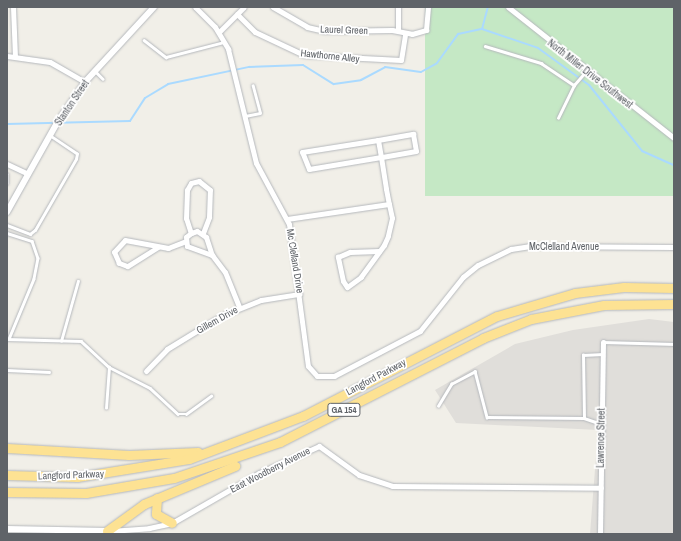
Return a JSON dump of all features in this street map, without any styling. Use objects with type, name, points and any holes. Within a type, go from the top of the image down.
[{"type":"highway","name":"Langford Parkway","points":[[7,475],[105,474],[157,466],[215,451],[303,416],[497,316],[582,292],[674,288]]},
{"type":"highway","name":"Langford Parkway","points":[[7,492],[53,494],[125,488],[174,478],[280,442],[483,338],[531,319],[604,306],[674,304]]},
{"type":"highway","points":[[107,532],[156,498],[242,463],[280,442]]},
{"type":"highway","points":[[7,448],[129,455],[215,451]]},
{"type":"highway","points":[[156,498],[156,514],[172,523]]},
{"type":"street","points":[[13,7],[15,56]]},
{"type":"street","name":"Stanton Street","points":[[7,212],[50,136],[85,82],[154,7]]},
{"type":"street","name":"Mc Clelland Drive","points":[[195,7],[219,32],[224,41],[245,116],[256,163],[287,219],[312,372],[329,378],[353,367]]},
{"type":"street","points":[[219,32],[244,7]]},
{"type":"street","name":"Laurel Green","points":[[273,7],[307,27],[325,31],[398,30]]},
{"type":"street","points":[[398,7],[398,30],[404,34],[426,30],[428,7]]},
{"type":"street","name":"North Miller Drive Southwest","points":[[508,7],[586,71],[674,138]]},
{"type":"street","name":"Hawthorne Alley","points":[[236,14],[255,32],[304,55],[401,60],[404,34]]},
{"type":"street","points":[[7,56],[50,62],[85,82]]},
{"type":"street","points":[[413,134],[416,151],[309,169],[302,152],[378,140],[413,134]]},
{"type":"street","points":[[378,140],[389,204],[391,226],[379,251],[362,277],[347,286],[343,281],[338,257],[350,252],[379,251]]},
{"type":"street","points":[[7,164],[28,174]]},
{"type":"street","points":[[191,232],[186,218],[187,190],[191,183],[199,181],[210,190],[210,218],[203,233],[212,255],[225,272],[239,307]]},
{"type":"street","points":[[287,219],[389,204]]},
{"type":"street","points":[[203,233],[187,233],[187,246],[212,255]]},
{"type":"street","points":[[158,247],[127,266],[119,263],[114,252],[125,240],[158,247],[178,246],[186,241]]},
{"type":"street","name":"McClelland Avenue","points":[[353,367],[420,331],[463,277],[494,256],[529,246],[674,247]]},
{"type":"street","name":"Gillem Drive","points":[[146,371],[167,349],[239,307],[300,294]]},
{"type":"street","name":"Lawrence Street","points":[[600,534],[602,424],[605,402],[603,342]]},
{"type":"street","name":"East Woodberry Avenue","points":[[7,529],[107,532],[149,528],[172,523],[258,474],[319,446],[359,475],[392,486],[600,488]]},
{"type":"lane","points":[[144,40],[166,57],[224,41]]},
{"type":"lane","points":[[485,46],[541,63],[576,83]]},
{"type":"lane","points":[[95,71],[103,79]]},
{"type":"lane","points":[[558,118],[576,83],[586,71]]},
{"type":"lane","points":[[245,116],[260,113],[253,86]]},
{"type":"lane","points":[[7,225],[30,234],[35,230],[76,159],[77,154],[50,136]]},
{"type":"lane","points":[[7,174],[7,183]]},
{"type":"lane","points":[[7,233],[32,241],[38,258],[34,279],[8,339],[81,342],[109,367],[150,388],[178,414],[186,414],[212,396]]},
{"type":"lane","points":[[61,341],[78,281]]},
{"type":"lane","points":[[603,342],[674,344]]},
{"type":"lane","points":[[584,418],[583,355],[603,354]]},
{"type":"lane","points":[[106,408],[109,367]]},
{"type":"lane","points":[[7,370],[49,372]]},
{"type":"lane","points":[[438,406],[451,384],[474,371],[487,417],[584,418],[602,424]]},
{"type":"shaded area","points":[[649,319],[674,322],[674,534],[590,534],[598,430],[456,423],[435,390],[515,344],[573,330]]},
{"type":"green space","points":[[425,7],[674,7],[674,196],[425,196]]},
{"type":"waterway","points":[[482,29],[488,7]]},
{"type":"waterway","points":[[7,124],[130,121],[145,98],[168,84],[249,67],[303,65],[334,84],[361,80],[385,67],[421,72],[437,63],[458,34],[482,29],[538,48],[589,85],[642,151],[674,165]]}]
